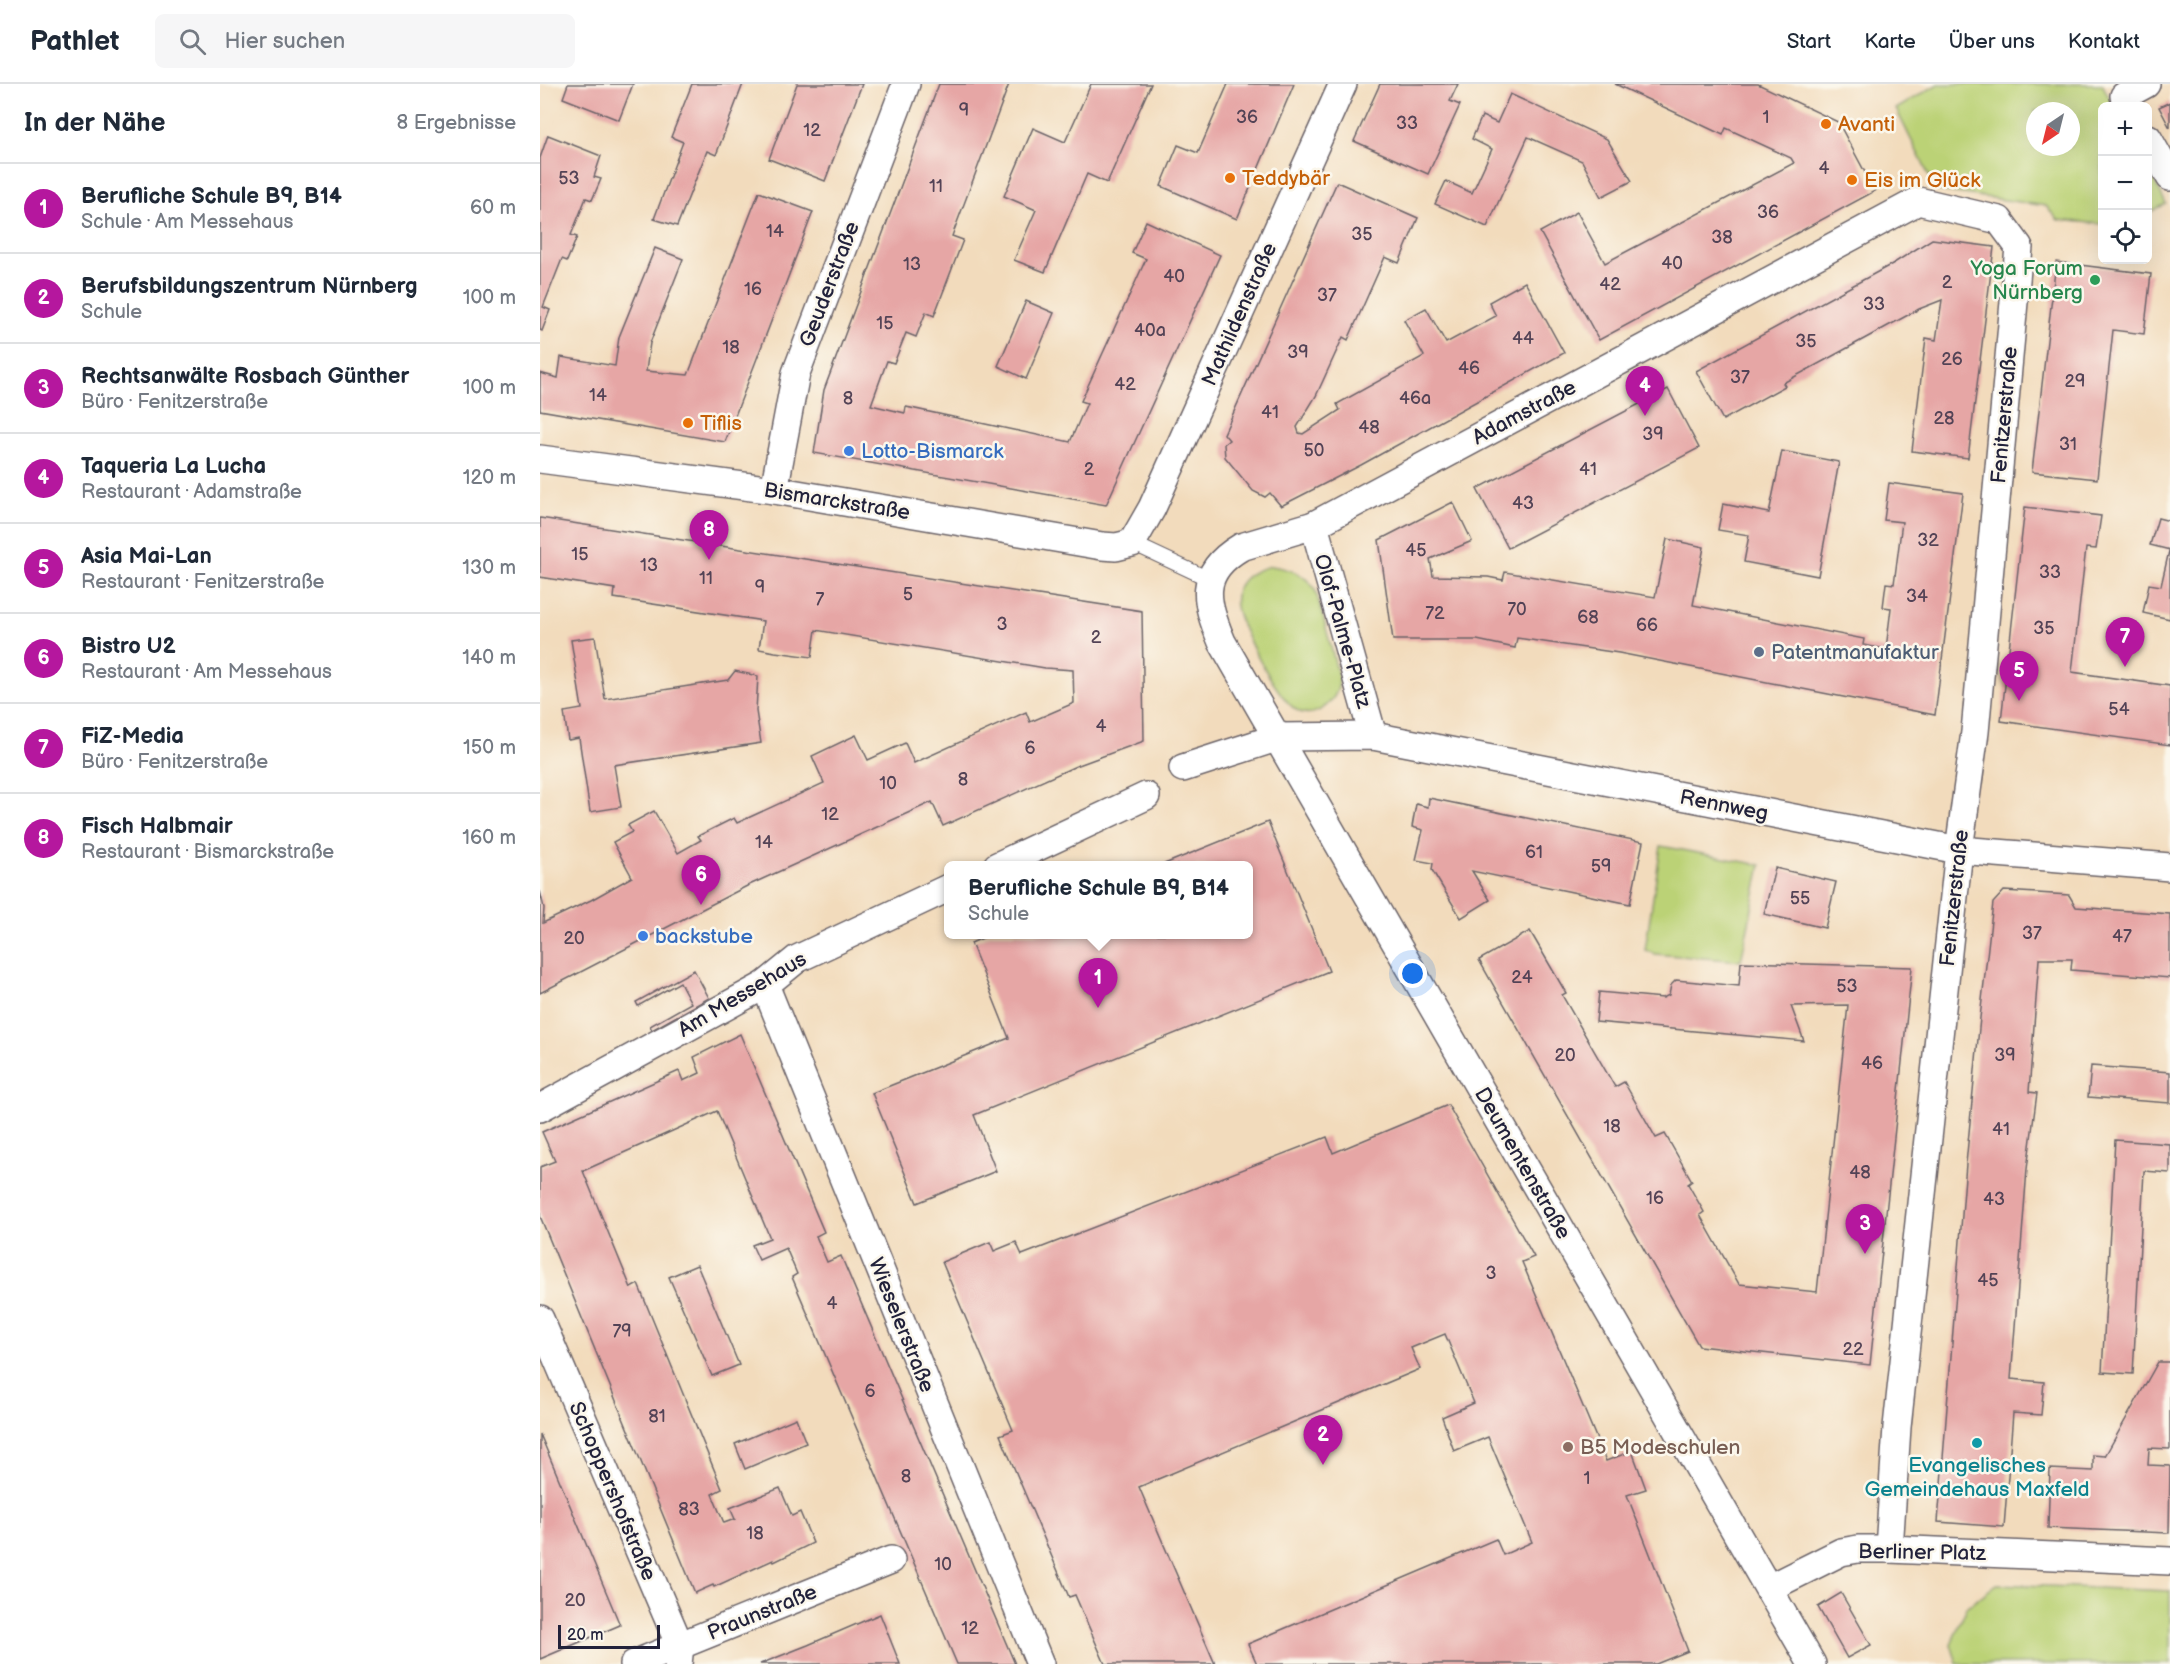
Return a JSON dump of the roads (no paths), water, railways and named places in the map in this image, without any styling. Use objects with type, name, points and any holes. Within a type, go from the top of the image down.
[{"type":"street","name":"Geuderstraße","points":[[774,490],[796,373],[906,84]]},
{"type":"street","name":"Mathildenstraße","points":[[1132,543],[1152,508],[1343,84]]},
{"type":"street","points":[[2152,145],[2170,177]]},
{"type":"street","name":"Fenitzerstraße","points":[[1889,1549],[1897,1427],[1959,850],[1975,732],[2019,248],[1999,220],[1918,201]]},
{"type":"street","name":"Adamstraße","points":[[1209,579],[1231,553],[1241,547],[1314,525],[1918,201]]},
{"type":"street","name":"Bismarckstraße","points":[[540,459],[774,490],[1102,546],[1116,547],[1132,543]]},
{"type":"street","name":"Olof-Palme-Platz","points":[[1314,525],[1373,736]]},
{"type":"street","points":[[1183,768],[1279,737],[1222,642],[1208,597],[1209,579]]},
{"type":"street","name":"Rennweg","points":[[1279,737],[1373,736],[1959,850],[2170,867]]},
{"type":"street","name":"Deumentenstraße","points":[[1279,737],[1769,1588]]},
{"type":"street","points":[[1008,861],[1146,796]]},
{"type":"street","name":"Am Messehaus","points":[[540,1107],[765,985],[796,959],[944,890]]},
{"type":"street","name":"Wieselerstraße","points":[[765,985],[1040,1664]]},
{"type":"street","name":"Schoppershofstraße","points":[[540,1319],[679,1655]]},
{"type":"street","name":"Berliner Platz","points":[[1769,1588],[1840,1552],[1858,1549],[2170,1561]]},
{"type":"street","name":"Praunstraße","points":[[634,1664],[679,1655],[891,1560]]},
{"type":"street","points":[[1769,1588],[1812,1664]]},
{"type":"lane","points":[[1132,543],[1209,579]]},
{"type":"place","name":"Avanti","points":[[1826,124]]},
{"type":"place","name":"Teddybär","points":[[1230,178]]},
{"type":"place","name":"Eis im Glück","points":[[1852,180]]},
{"type":"place","name":"Yoga Forum Nürnberg","points":[[2095,280]]},
{"type":"place","name":"Taqueria La Lucha","points":[[1645,416]]},
{"type":"place","name":"Tiflis","points":[[688,423]]},
{"type":"place","name":"Lotto-Bismarck","points":[[849,451]]},
{"type":"place","name":"Fisch Halbmair","points":[[709,560]]},
{"type":"place","name":"Patentmanufaktur","points":[[1759,652]]},
{"type":"place","name":"FiZ-Media","points":[[2125,667]]},
{"type":"place","name":"Asia Mai-Lan","points":[[2019,701]]},
{"type":"place","name":"Bistro U2","points":[[701,905]]},
{"type":"place","name":"backstube","points":[[643,936]]},
{"type":"place","name":"Berufliche Schule B9, B14","points":[[1098,1008]]},
{"type":"place","name":"Rechtsanwälte Rosbach Günther","points":[[1865,1254]]},
{"type":"place","name":"Evangelisches Gemeindehaus Maxfeld","points":[[1977,1443]]},
{"type":"place","name":"B5 Modeschulen","points":[[1568,1447]]},
{"type":"place","name":"Berufsbildungszentrum Nürnberg","points":[[1323,1465]]}]
